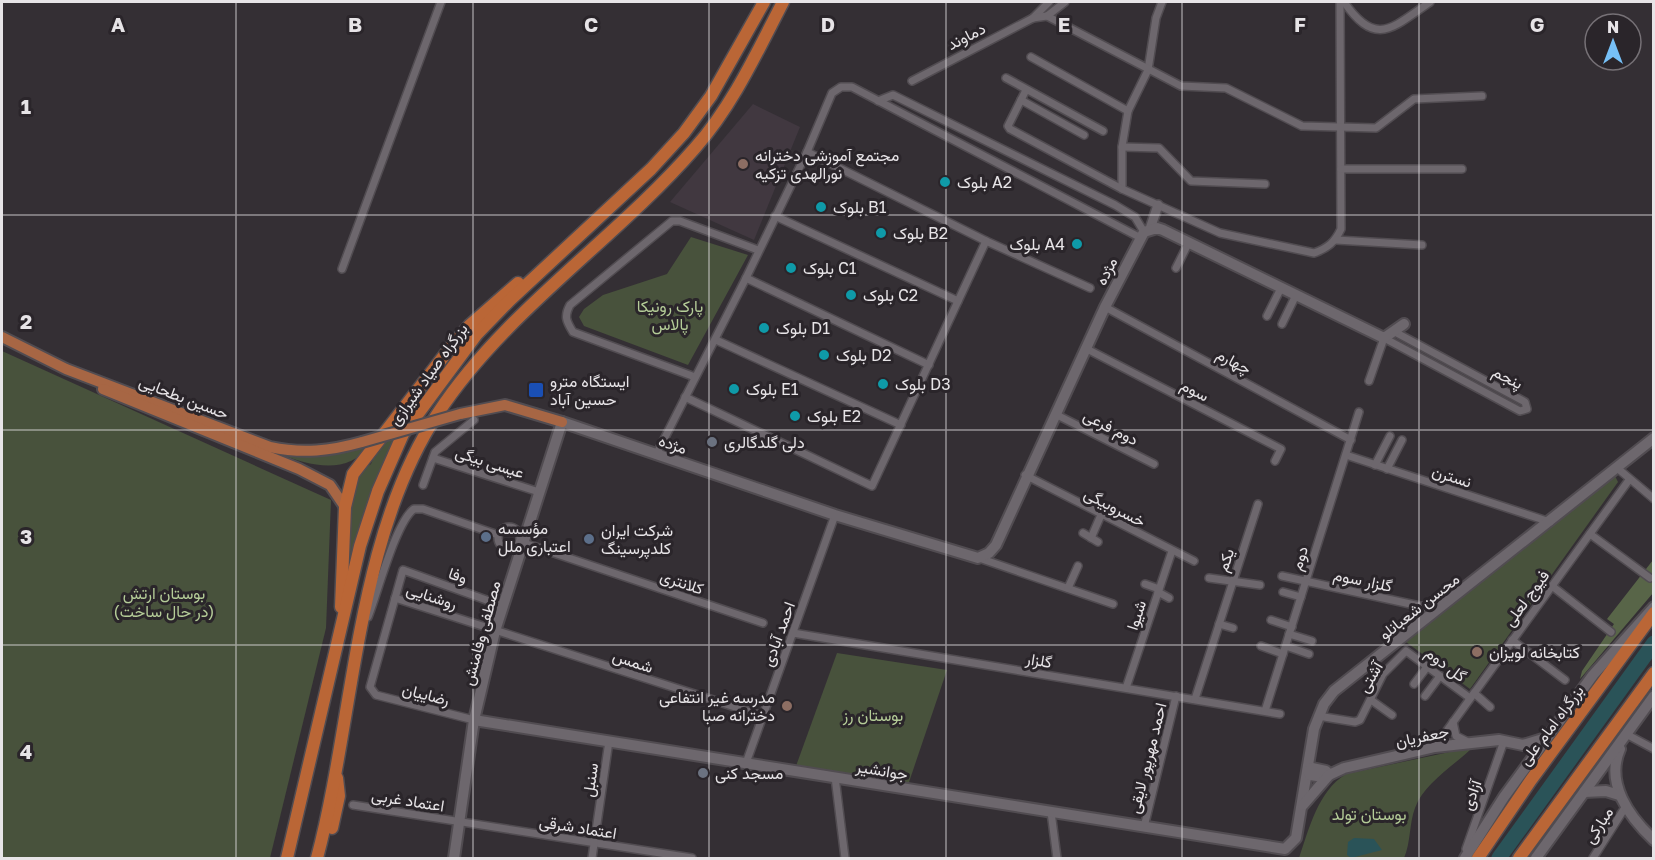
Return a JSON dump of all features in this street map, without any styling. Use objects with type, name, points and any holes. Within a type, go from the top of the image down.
[{"type":"highway","name":"بزرگراه صیاد شیرازی","points":[[287,858],[353,573],[369,518],[403,434],[477,334],[556,256],[651,170],[684,133],[735,57],[764,2]]},
{"type":"highway","name":"بزرگراه صیاد شیرازی","points":[[317,858],[380,546],[404,479],[439,411],[475,364],[696,147],[741,82],[783,2]]},
{"type":"highway","points":[[341,630],[340,586],[345,561],[345,507],[353,474],[450,348],[506,292],[556,256]]},
{"type":"highway","name":"بزرگراه امام علی","points":[[1478,858],[1531,780],[1653,613]]},
{"type":"highway","points":[[1519,858],[1653,673]]},
{"type":"highway","points":[[325,858],[339,796],[336,767]]},
{"type":"main road","points":[[1144,233],[1163,230],[1281,288],[1388,335],[1404,324]]},
{"type":"main road","name":"مژده","points":[[460,414],[506,405],[835,514],[978,558],[989,553],[996,545],[1025,476],[1085,348],[1144,233]]},
{"type":"main road","name":"حسین بطحایی","points":[[2,336],[66,369],[270,447],[320,452],[460,414]]},
{"type":"main road","points":[[66,369],[83,380],[166,417],[330,485],[345,507]]},
{"type":"main road","name":"مصطفی وفامنش","points":[[454,858],[474,720],[495,631],[520,544],[540,492],[562,422]]},
{"type":"main road","name":"محسن شعبانلو","points":[[1285,854],[1296,838],[1318,716],[1334,692],[1653,438]]},
{"type":"main road","points":[[1464,858],[1522,772],[1593,675],[1653,607]]},
{"type":"main road","points":[[1536,858],[1652,699]]},
{"type":"main road","name":"جوانشیر","points":[[474,720],[1144,827],[1285,854]]},
{"type":"main road","points":[[1626,734],[1616,762],[1619,795],[1653,840]]},
{"type":"main road","points":[[1522,772],[1525,758],[1522,745],[1549,736]]},
{"type":"main road","name":"جعفریان","points":[[1329,776],[1344,768],[1435,747],[1468,742],[1504,741],[1522,745]]},
{"type":"main road","points":[[1308,771],[1310,775],[1329,776]]},
{"type":"main road","points":[[1302,806],[1329,776]]},
{"type":"main road","points":[[1584,792],[1606,791],[1619,795]]},
{"type":"street","points":[[342,269],[441,2]]},
{"type":"street","name":"دماوند","points":[[912,81],[1033,18],[1050,2]]},
{"type":"street","name":"دماوند","points":[[1033,18],[1047,16],[1065,2]]},
{"type":"street","points":[[1122,189],[1122,147],[1128,111],[1148,70],[1156,18],[1162,2]]},
{"type":"street","points":[[1342,2],[1365,27],[1378,30],[1390,28],[1430,2]]},
{"type":"street","points":[[1026,90],[1008,126],[1010,129],[1122,189],[1220,233],[1302,252],[1320,251],[1336,240],[1341,229],[1342,2]]},
{"type":"street","points":[[1047,16],[1181,86],[1227,88],[1302,126],[1376,128],[1414,99],[1482,96]]},
{"type":"street","points":[[1031,57],[1128,111]]},
{"type":"street","points":[[1006,78],[1103,131]]},
{"type":"street","points":[[656,455],[746,278],[807,152],[832,93],[841,87],[852,87],[1144,233]]},
{"type":"street","points":[[878,100],[893,95],[1115,205],[1135,217],[1144,233]]},
{"type":"street","points":[[1021,100],[1084,135]]},
{"type":"street","points":[[1122,147],[1159,148],[1191,181],[1264,184]]},
{"type":"street","points":[[807,152],[986,241],[1090,288]]},
{"type":"street","points":[[1341,169],[1462,169]]},
{"type":"street","points":[[1144,233],[1158,205]]},
{"type":"street","points":[[775,216],[958,301]]},
{"type":"street","points":[[695,377],[573,332],[566,322],[566,312],[570,305],[672,221],[680,221],[758,250]]},
{"type":"street","points":[[1336,240],[1422,245]]},
{"type":"street","points":[[685,398],[872,486],[986,241]]},
{"type":"street","points":[[1176,268],[1189,242]]},
{"type":"street","points":[[746,278],[929,365]]},
{"type":"street","points":[[1267,316],[1281,288]]},
{"type":"street","points":[[1282,324],[1296,295]]},
{"type":"street","name":"چهارم","points":[[1105,306],[1351,440]]},
{"type":"street","points":[[1369,381],[1388,335]]},
{"type":"street","name":"پنجم","points":[[1388,335],[1525,402],[1527,409],[1520,411],[1388,335]]},
{"type":"street","points":[[716,339],[901,425]]},
{"type":"street","name":"سوم","points":[[1085,348],[1281,449],[1275,461]]},
{"type":"street","name":"دوم","points":[[1265,711],[1359,412]]},
{"type":"street","name":"دوم فرعی","points":[[1055,414],[1154,464]]},
{"type":"street","points":[[423,485],[435,452],[474,420]]},
{"type":"street","points":[[1375,465],[1390,436]]},
{"type":"street","points":[[1387,469],[1402,440]]},
{"type":"street","name":"نسترن","points":[[1346,455],[1550,522]]},
{"type":"street","name":"عیسی بیگی","points":[[433,458],[540,492]]},
{"type":"street","points":[[1616,467],[1653,499]]},
{"type":"street","name":"خسروبیگی","points":[[1025,476],[1194,561]]},
{"type":"street","name":"فیوج لعلی","points":[[1435,747],[1629,480]]},
{"type":"street","name":"یکم","points":[[1195,699],[1258,504]]},
{"type":"street","points":[[362,634],[388,557],[407,516],[418,508],[498,535]]},
{"type":"street","name":"احمد آبادی","points":[[746,763],[835,514]]},
{"type":"street","points":[[1091,538],[1101,515]]},
{"type":"street","points":[[498,535],[505,527],[515,528],[520,541],[517,546],[520,544]]},
{"type":"street","name":"کلانتری","points":[[515,528],[520,544],[763,623]]},
{"type":"street","points":[[1083,533],[1098,542]]},
{"type":"street","points":[[1590,534],[1650,578]]},
{"type":"street","points":[[498,535],[500,545],[520,544]]},
{"type":"street","name":"شیوا","points":[[1126,688],[1172,551]]},
{"type":"street","name":"مژده","points":[[978,558],[1113,604]]},
{"type":"street","points":[[1068,588],[1078,566]]},
{"type":"street","name":"وفا","points":[[395,598],[403,570],[503,606]]},
{"type":"street","name":"گلزار سوم","points":[[1282,576],[1439,610]]},
{"type":"street","points":[[1209,578],[1260,585]]},
{"type":"street","points":[[1145,584],[1169,598]]},
{"type":"street","points":[[1552,586],[1611,632]]},
{"type":"street","points":[[1283,592],[1301,597]]},
{"type":"street","name":"روشنایی","points":[[395,598],[495,631]]},
{"type":"street","name":"رضاییان","points":[[395,598],[370,687],[372,693],[474,720]]},
{"type":"street","points":[[1271,620],[1312,641]]},
{"type":"street","points":[[1219,624],[1233,628]]},
{"type":"street","name":"شمس","points":[[495,631],[763,716]]},
{"type":"street","name":"گلزار","points":[[792,633],[1281,714]]},
{"type":"street","points":[[1512,640],[1565,680]]},
{"type":"street","points":[[1286,645],[1309,654]]},
{"type":"street","points":[[1261,646],[1283,654]]},
{"type":"street","name":"آشتی","points":[[1318,716],[1355,723],[1360,720],[1383,674],[1406,651]]},
{"type":"street","name":"گل دوم","points":[[1406,651],[1440,676],[1490,706]]},
{"type":"street","points":[[1414,684],[1427,667]]},
{"type":"street","points":[[1425,696],[1440,676]]},
{"type":"street","name":"احمد مهرپور لایقی","points":[[1144,827],[1176,696]]},
{"type":"street","points":[[1371,700],[1392,715]]},
{"type":"street","points":[[1453,722],[1456,736],[1468,742]]},
{"type":"street","points":[[1626,734],[1653,750]]},
{"type":"street","name":"سنبل","points":[[592,858],[609,741]]},
{"type":"street","name":"آزادی","points":[[1464,858],[1504,741]]},
{"type":"street","points":[[835,777],[845,858]]},
{"type":"street","name":"اعتماد غربی","points":[[352,805],[459,822]]},
{"type":"street","name":"مبارکی","points":[[1593,858],[1626,806]]},
{"type":"street","points":[[1051,812],[1057,858]]},
{"type":"street","name":"اعتماد شرقی","points":[[459,822],[594,843],[659,856],[692,858]]},
{"type":"shaded area","name":"مجتمع آموزشی دخترانه نورالهدی تزکیه","points":[[753,104],[800,127],[754,240],[670,202]]},
{"type":"green space","name":"پارک رونیکا پالاس","points":[[691,237],[748,255],[688,365],[584,326],[579,317],[584,309],[603,295],[667,274]]},
{"type":"green space","name":"بوستان ارتش (در حال ساخت)","points":[[2,351],[331,500],[326,628],[270,858],[2,858]]},
{"type":"green space","points":[[397,436],[361,524],[343,587],[348,509],[358,473],[371,464],[381,441]]},
{"type":"green space","points":[[371,444],[351,461],[328,466],[316,465],[279,454],[303,457],[325,456]]},
{"type":"green space","points":[[1615,476],[1618,482],[1470,689],[1406,642]]},
{"type":"green space","points":[[1653,560],[1653,593],[1580,679],[1582,671],[1614,624],[1607,619]]},
{"type":"green space","name":"بوستان رز","points":[[837,653],[947,670],[908,785],[796,766]]},
{"type":"green space","name":"بوستان تولد","points":[[1473,747],[1433,782],[1419,799],[1413,814],[1404,858],[1299,858],[1321,800],[1336,781],[1346,774]]},
{"type":"water","points":[[1354,838],[1374,839],[1382,850],[1351,858],[1347,855],[1348,842]]},
{"type":"waterway","points":[[1499,858],[1654,643]]},
{"type":"place","name":"مجتمع آموزشی دخترانه نورالهدی تزکیه","points":[[743,164]]},
{"type":"place","name":"بلوک A2","points":[[945,182]]},
{"type":"place","name":"بلوک B1","points":[[821,207]]},
{"type":"place","name":"بلوک B2","points":[[881,233]]},
{"type":"place","name":"بلوک A4","points":[[1077,244]]},
{"type":"place","name":"بلوک C1","points":[[791,268]]},
{"type":"place","name":"بلوک C2","points":[[851,295]]},
{"type":"place","name":"بلوک D1","points":[[764,328]]},
{"type":"place","name":"بلوک D2","points":[[824,355]]},
{"type":"place","name":"بلوک D3","points":[[883,384]]},
{"type":"place","name":"بلوک E1","points":[[734,389]]},
{"type":"place","name":"ایستگاه مترو حسین آباد","points":[[536,390]]},
{"type":"place","name":"بلوک E2","points":[[795,416]]},
{"type":"place","name":"دلی گلدگالری","points":[[712,442]]},
{"type":"place","name":"مؤسسه اعتباری ملل","points":[[486,537]]},
{"type":"place","name":"شرکت ایران کلدپرسینگ","points":[[589,539]]},
{"type":"place","name":"کتابخانه لویزان","points":[[1477,652]]},
{"type":"place","name":"مدرسه غیر انتفاعی دخترانه صبا","points":[[787,706]]},
{"type":"place","name":"مسجد کنی","points":[[703,773]]}]
